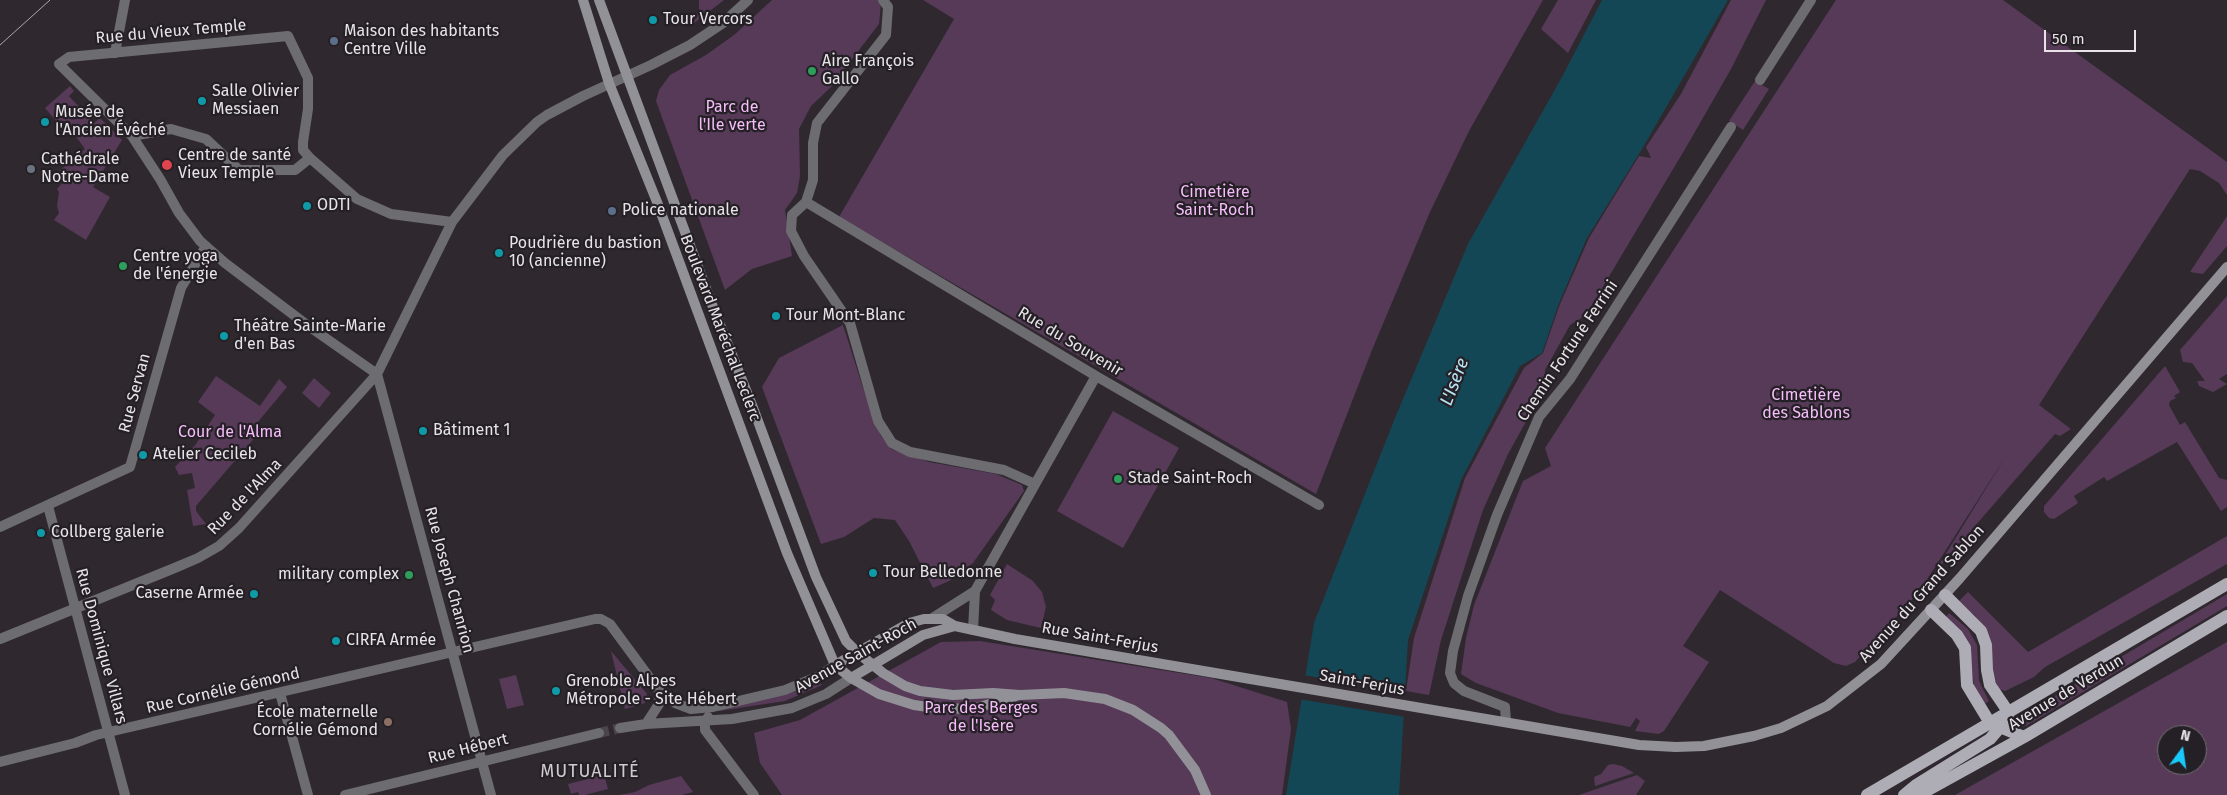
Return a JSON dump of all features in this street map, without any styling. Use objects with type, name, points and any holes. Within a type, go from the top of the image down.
[{"type":"main road","name":"Boulevard Maréchal Leclerc","points":[[583,0],[609,83],[657,202],[787,553],[835,665]]},
{"type":"main road","name":"Boulevard Maréchal Leclerc","points":[[599,0],[707,293],[752,405],[816,577],[846,641],[872,665],[905,686],[920,691],[953,695],[992,693],[1020,695]]},
{"type":"main road","name":"Avenue du Grand Sablon","points":[[1478,718],[1592,738],[1662,747],[1704,746],[1754,736],[1781,728],[1827,706],[1875,670],[1931,610],[2227,267]]},
{"type":"main road","name":"Avenue de Verdun","points":[[1867,795],[1995,726],[2009,713],[2227,584]]},
{"type":"main road","points":[[1945,594],[1980,631],[1986,645],[1986,670],[1990,685],[2009,713]]},
{"type":"main road","points":[[1931,610],[1957,635],[1965,648],[1967,685],[1995,726],[2024,737]]},
{"type":"main road","name":"Avenue de Verdun","points":[[1919,795],[2024,737],[2227,616]]},
{"type":"main road","name":"Avenue Saint-Roch","points":[[835,665],[909,623],[943,619],[955,626]]},
{"type":"main road","name":"Avenue Saint-Roch","points":[[851,678],[923,635],[955,626]]},
{"type":"main road","name":"Rue Saint-Ferjus","points":[[955,626],[1241,677]]},
{"type":"main road","points":[[835,665],[851,678],[896,700],[935,708],[973,709],[1020,695],[1043,692],[1085,695],[1105,699],[1133,710],[1169,735],[1196,770],[1206,795]]},
{"type":"main road","name":"Saint-Ferjus","points":[[1241,677],[1478,718]]},
{"type":"main road","points":[[1904,795],[1916,785],[1990,739],[1995,726]]},
{"type":"street","points":[[115,53],[125,0]]},
{"type":"street","name":"Rue de l'Alma","points":[[0,639],[76,610],[198,558],[219,546],[239,528],[377,374],[452,222],[503,154],[537,122],[570,102],[690,45],[723,23],[748,0]]},
{"type":"street","points":[[883,0],[888,7],[886,35],[817,123],[813,143],[814,180],[806,202],[792,216],[791,232],[804,256],[850,324],[878,421],[892,443],[910,452],[1004,470],[1035,484]]},
{"type":"street","points":[[1760,80],[1811,0]]},
{"type":"street","name":"Rue du Vieux Temple","points":[[132,136],[59,64],[69,57],[288,36],[308,78],[308,109],[303,150],[310,158]]},
{"type":"street","name":"Chemin Fortuné Ferrini","points":[[1506,722],[1505,707],[1464,691],[1454,683],[1450,673],[1453,651],[1468,596],[1497,515],[1539,417],[1570,380],[1731,127]]},
{"type":"street","points":[[377,374],[307,325],[206,246],[179,213],[132,136],[171,129],[206,139],[239,170],[296,170],[310,158],[357,199],[391,214],[452,222]]},
{"type":"street","name":"Rue du Souvenir","points":[[806,202],[1096,376],[1320,506]]},
{"type":"street","name":"Rue Servan","points":[[0,527],[130,467],[181,288],[206,246]]},
{"type":"street","name":"Rue Joseph Chanrion","points":[[377,374],[490,795]]},
{"type":"street","name":"Avenue Saint-Roch","points":[[973,630],[975,591],[1096,376]]},
{"type":"street","name":"Rue Dominique Villars","points":[[48,506],[125,795]]},
{"type":"street","name":"Avenue Saint-Roch","points":[[931,619],[975,591]]},
{"type":"street","name":"Rue Cornélie Gémond","points":[[0,762],[109,733],[602,619],[610,624],[660,692]]},
{"type":"street","name":"Avenue Saint-Roch","points":[[660,692],[675,703],[691,708],[713,707],[784,690],[821,675],[835,665]]},
{"type":"street","name":"Avenue Saint-Roch","points":[[705,722],[792,708],[826,694],[851,678]]},
{"type":"street","points":[[646,724],[659,704],[660,692]]},
{"type":"street","points":[[280,693],[308,795]]},
{"type":"street","points":[[713,707],[705,722],[705,730],[746,781],[761,795]]},
{"type":"street","points":[[620,728],[646,724],[705,722]]},
{"type":"street","name":"Rue Hébert","points":[[345,795],[599,733]]},
{"type":"street","points":[[746,781],[754,795]]},
{"type":"green space","points":[[699,0],[724,0],[693,24],[699,9]]},
{"type":"green space","name":"Parc de l'Ile verte","points":[[772,0],[879,0],[881,3],[879,24],[830,88],[811,106],[799,129],[800,176],[797,193],[785,210],[792,256],[752,269],[725,290],[656,101],[659,90],[670,75],[706,55],[734,35]]},
{"type":"green space","name":"Cimetière Saint-Roch","points":[[923,0],[1543,0],[1469,131],[1430,212],[1372,350],[1316,494],[839,217],[954,19]]},
{"type":"green space","points":[[1558,0],[1596,0],[1568,53],[1541,29]]},
{"type":"green space","points":[[1731,0],[1766,0],[1731,69],[1586,315],[1570,325],[1545,370],[1544,389],[1508,454],[1483,510],[1441,640],[1429,695],[1406,691],[1414,638],[1465,478],[1524,368],[1543,353],[1560,304],[1589,238],[1639,156],[1651,158],[1646,147],[1681,94]]},
{"type":"green space","name":"Cimetière des Sablons","points":[[1836,0],[2003,0],[2227,162],[2227,195],[2219,183],[2200,171],[2190,169],[2039,405],[2071,429],[2060,436],[2055,434],[1934,573],[2006,456],[1919,592],[1855,662],[1846,666],[1834,663],[1720,590],[1683,646],[1709,662],[1664,731],[1659,734],[1635,731],[1640,721],[1636,718],[1630,727],[1558,713],[1476,683],[1461,674],[1466,638],[1474,605],[1523,481],[1551,466],[1545,448]]},
{"type":"green space","points":[[1755,81],[1769,89],[1743,130],[1729,121]]},
{"type":"green space","points":[[70,86],[74,91],[69,96],[94,123],[100,118],[122,140],[93,187],[110,197],[86,240],[54,220],[59,213],[57,206],[59,192],[57,189],[65,180],[57,173],[85,149],[72,131],[67,134],[45,108]]},
{"type":"green space","points":[[2227,216],[2227,246],[2203,274],[2190,272]]},
{"type":"green space","points":[[2227,296],[2227,374],[2219,379],[2227,384],[2213,392],[2199,386],[2197,381],[2205,381],[2192,363],[2183,362],[2180,350]]},
{"type":"green space","points":[[843,325],[881,436],[892,449],[929,462],[996,474],[1022,485],[1024,491],[973,563],[949,581],[933,588],[909,541],[895,520],[874,518],[844,537],[821,544],[762,387],[779,358]]},
{"type":"green space","points":[[2165,366],[2180,392],[2174,396],[2176,398],[2170,401],[2169,405],[2180,425],[2185,422],[2219,478],[2227,480],[2227,507],[2221,511],[2177,442],[2107,481],[2104,477],[2074,496],[2078,503],[2054,519],[2049,518],[2044,512],[2044,506]]},
{"type":"green space","name":"Cour de l'Alma","points":[[216,376],[260,406],[279,379],[287,387],[252,429],[257,435],[196,506],[196,511],[206,524],[193,526],[187,490],[195,488],[192,473],[179,475],[175,467],[196,444],[215,415],[198,402]]},
{"type":"green space","points":[[314,378],[331,393],[319,408],[302,393]]},
{"type":"green space","name":"Stade Saint-Roch","points":[[1113,411],[1179,448],[1123,548],[1057,511]]},
{"type":"green space","points":[[2227,536],[2227,564],[2045,667],[2034,677],[2005,691],[1999,689],[1993,677],[1982,625],[1975,616],[1958,602],[1968,592],[2028,652]]},
{"type":"green space","points":[[1007,564],[1033,581],[1042,592],[1046,607],[1041,628],[1007,620],[991,610],[995,600],[990,595]]},
{"type":"green space","points":[[2227,594],[2227,606],[2026,726],[2018,727],[2013,725],[2018,718]]},
{"type":"green space","points":[[1949,613],[1968,629],[1977,645],[1979,681],[1989,701],[1983,705],[1974,687],[1970,648],[1945,618]]},
{"type":"green space","name":"Parc des Berges de l'Isère","points":[[980,641],[1211,678],[1287,702],[1291,729],[1282,795],[782,795],[760,763],[754,733],[800,720],[941,642]]},
{"type":"green space","points":[[2227,642],[2227,795],[1955,795]]},
{"type":"green space","points":[[611,651],[647,694],[645,703],[625,709]]},
{"type":"green space","points":[[516,675],[524,705],[507,709],[499,679]]},
{"type":"green space","points":[[820,683],[822,685],[785,701],[719,711],[720,709],[797,691]]},
{"type":"green space","points":[[1608,765],[1622,766],[1634,773],[1595,786],[1594,777],[1601,774]]},
{"type":"green space","points":[[604,775],[608,789],[585,795],[579,795],[578,792],[571,794],[568,784]]},
{"type":"green space","points":[[1637,775],[1645,781],[1636,795],[1579,795]]},
{"type":"green space","points":[[681,776],[693,792],[682,795],[619,795],[635,792],[649,785]]},
{"type":"water","name":"L'Isère","points":[[1602,0],[1728,0],[1642,149],[1587,238],[1559,303],[1542,353],[1520,366],[1461,480],[1408,640],[1399,795],[1286,795],[1314,623],[1395,418],[1468,244],[1562,77]]},
{"type":"pier","points":[[1303,675],[1407,693],[1405,717],[1299,699]]},
{"type":"tunnel","points":[[599,733],[620,728]]},
{"type":"tram line","points":[[0,45],[50,0]]},
{"type":"place","name":"Tour Vercors","points":[[653,20]]},
{"type":"place","name":"Maison des habitants Centre Ville","points":[[334,41]]},
{"type":"place","name":"Aire François Gallo","points":[[812,71]]},
{"type":"place","name":"Salle Olivier Messiaen","points":[[202,101]]},
{"type":"place","name":"Musée de l'Ancien Évêché","points":[[45,122]]},
{"type":"place","name":"Centre de santé Vieux Temple","points":[[167,165]]},
{"type":"place","name":"Cathédrale Notre-Dame","points":[[31,169]]},
{"type":"place","name":"ODTI","points":[[307,206]]},
{"type":"place","name":"Police nationale","points":[[612,211]]},
{"type":"place","name":"Poudrière du bastion 10 (ancienne)","points":[[499,253]]},
{"type":"place","name":"Centre yoga de l'énergie","points":[[123,266]]},
{"type":"place","name":"Tour Mont-Blanc","points":[[776,316]]},
{"type":"place","name":"Théâtre Sainte-Marie d'en Bas","points":[[224,336]]},
{"type":"place","name":"Bâtiment 1","points":[[423,431]]},
{"type":"place","name":"Atelier Cecileb","points":[[143,455]]},
{"type":"place","name":"Stade Saint-Roch","points":[[1118,479]]},
{"type":"place","name":"Collberg galerie","points":[[41,533]]},
{"type":"place","name":"Tour Belledonne","points":[[873,573]]},
{"type":"place","name":"military complex","points":[[409,575]]},
{"type":"place","name":"Caserne Armée","points":[[254,594]]},
{"type":"place","name":"CIRFA Armée","points":[[336,641]]},
{"type":"place","name":"Grenoble Alpes Métropole - Site Hébert","points":[[556,691]]},
{"type":"place","name":"École maternelle Cornélie Gémond","points":[[388,722]]},
{"type":"district","name":"MUTUALITÉ","points":[[590,772]]}]
